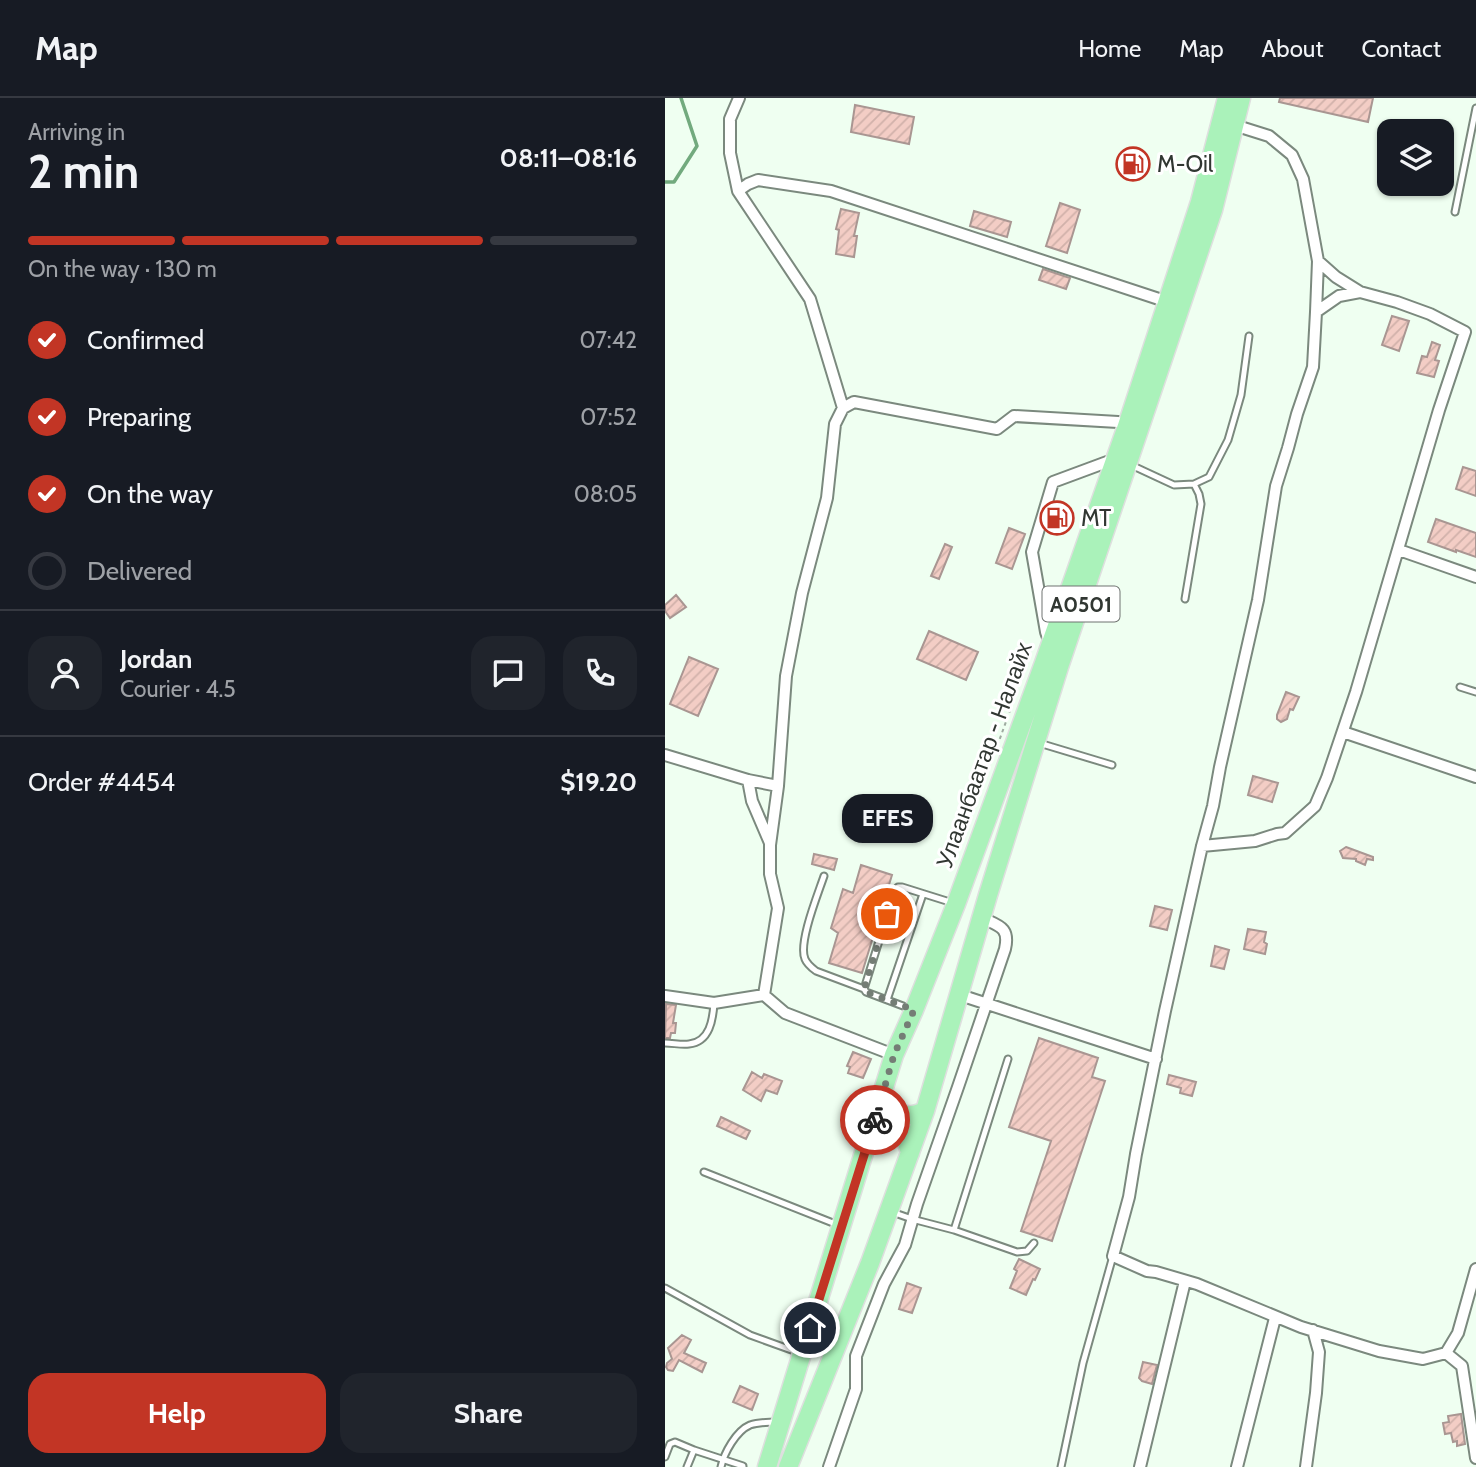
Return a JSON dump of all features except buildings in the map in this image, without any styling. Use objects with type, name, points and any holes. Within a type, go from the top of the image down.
[{"type":"highway","name":"Улаанбаатар - Налайх","points":[[789,1467],[890,1210],[925,1111],[1122,462],[1127,425],[1200,202],[1227,98]]},
{"type":"highway","name":"Улаанбаатар - Налайх","points":[[767,1467],[894,1055],[956,904],[1050,643],[1122,462],[1213,210],[1241,98]]},
{"type":"highway","points":[[883,1095],[887,1104],[900,1115],[916,1115],[925,1111]]},
{"type":"highway","points":[[870,1133],[878,1130],[900,1135],[906,1141],[910,1153]]},
{"type":"street","points":[[739,98],[730,119],[730,153],[738,191],[810,299],[843,408]]},
{"type":"street","points":[[1234,125],[1269,136],[1292,156],[1303,180],[1318,261],[1313,367],[1276,486],[1258,600],[1202,846],[1129,1197],[1113,1256],[1147,1270],[1197,1284],[1275,1318],[1379,1351],[1423,1359],[1446,1353],[1458,1333],[1476,1269]]},
{"type":"street","points":[[738,191],[758,180],[831,191],[1168,302]]},
{"type":"street","points":[[1202,846],[1255,841],[1285,833],[1315,806],[1343,732],[1439,410],[1471,332],[1397,302],[1360,292],[1336,277],[1318,261]]},
{"type":"street","points":[[1316,312],[1339,296],[1360,292]]},
{"type":"street","points":[[764,995],[778,908],[770,874],[770,845],[778,786],[786,677],[802,593],[827,498],[835,424],[843,408],[854,402],[997,429],[1014,416],[1118,422],[1127,425]]},
{"type":"street","points":[[1050,643],[1032,552],[1053,482],[1122,462]]},
{"type":"street","points":[[1399,550],[1476,577]]},
{"type":"street","points":[[1343,732],[1476,777]]},
{"type":"street","points":[[665,755],[778,786]]},
{"type":"street","points":[[748,779],[752,801],[770,845]]},
{"type":"street","points":[[829,1467],[856,1389],[856,1356],[880,1293],[905,1245],[987,1005],[1006,941],[1006,933],[1001,927],[982,918]]},
{"type":"street","points":[[665,996],[714,1003],[764,995],[785,1013],[894,1055]]},
{"type":"street","points":[[960,995],[1156,1059]]},
{"type":"street","points":[[1140,1467],[1185,1281]]},
{"type":"street","points":[[1237,1467],[1275,1318]]},
{"type":"street","points":[[1305,1467],[1319,1352],[1313,1330]]},
{"type":"street","points":[[1446,1353],[1476,1380]]},
{"type":"street","points":[[1462,1366],[1476,1458]]},
{"type":"lane","points":[[1455,212],[1476,108]]},
{"type":"lane","points":[[1122,462],[1174,485],[1194,484],[1209,477],[1228,440],[1241,395],[1249,336]]},
{"type":"lane","points":[[1185,599],[1201,503],[1194,484]]},
{"type":"lane","points":[[1460,687],[1476,692]]},
{"type":"lane","points":[[1036,742],[1112,765]]},
{"type":"lane","points":[[824,876],[803,941],[804,958],[817,971],[914,1010]]},
{"type":"lane","points":[[864,989],[898,887],[956,904]]},
{"type":"lane","points":[[887,1000],[923,894]]},
{"type":"lane","points":[[665,1043],[690,1044],[702,1040],[712,1022],[714,1003]]},
{"type":"lane","points":[[954,1230],[1008,1059]]},
{"type":"lane","points":[[704,1172],[841,1226]]},
{"type":"lane","points":[[890,1210],[1017,1252],[1027,1251],[1034,1243]]},
{"type":"lane","points":[[1061,1467],[1083,1363],[1113,1256]]},
{"type":"lane","points":[[665,1288],[750,1335],[802,1354]]},
{"type":"lane","points":[[720,1467],[729,1446],[747,1426],[781,1422]]},
{"type":"lane","points":[[665,1457],[670,1444],[675,1442],[743,1467]]},
{"type":"lane","points":[[687,1467],[694,1450]]},
{"type":"waterway","points":[[665,182],[674,182],[697,146],[681,98]]},
{"type":"way so far","points":[[875,1120],[894,1055],[914,1010],[864,989],[887,914]]},
{"type":"place","name":"M-Oil","points":[[1133,164]]},
{"type":"place","name":"MT","points":[[1057,518]]},
{"type":"place","name":"EFES","points":[[887,914]]},
{"type":"route","points":[[810,1328],[875,1120]]}]
